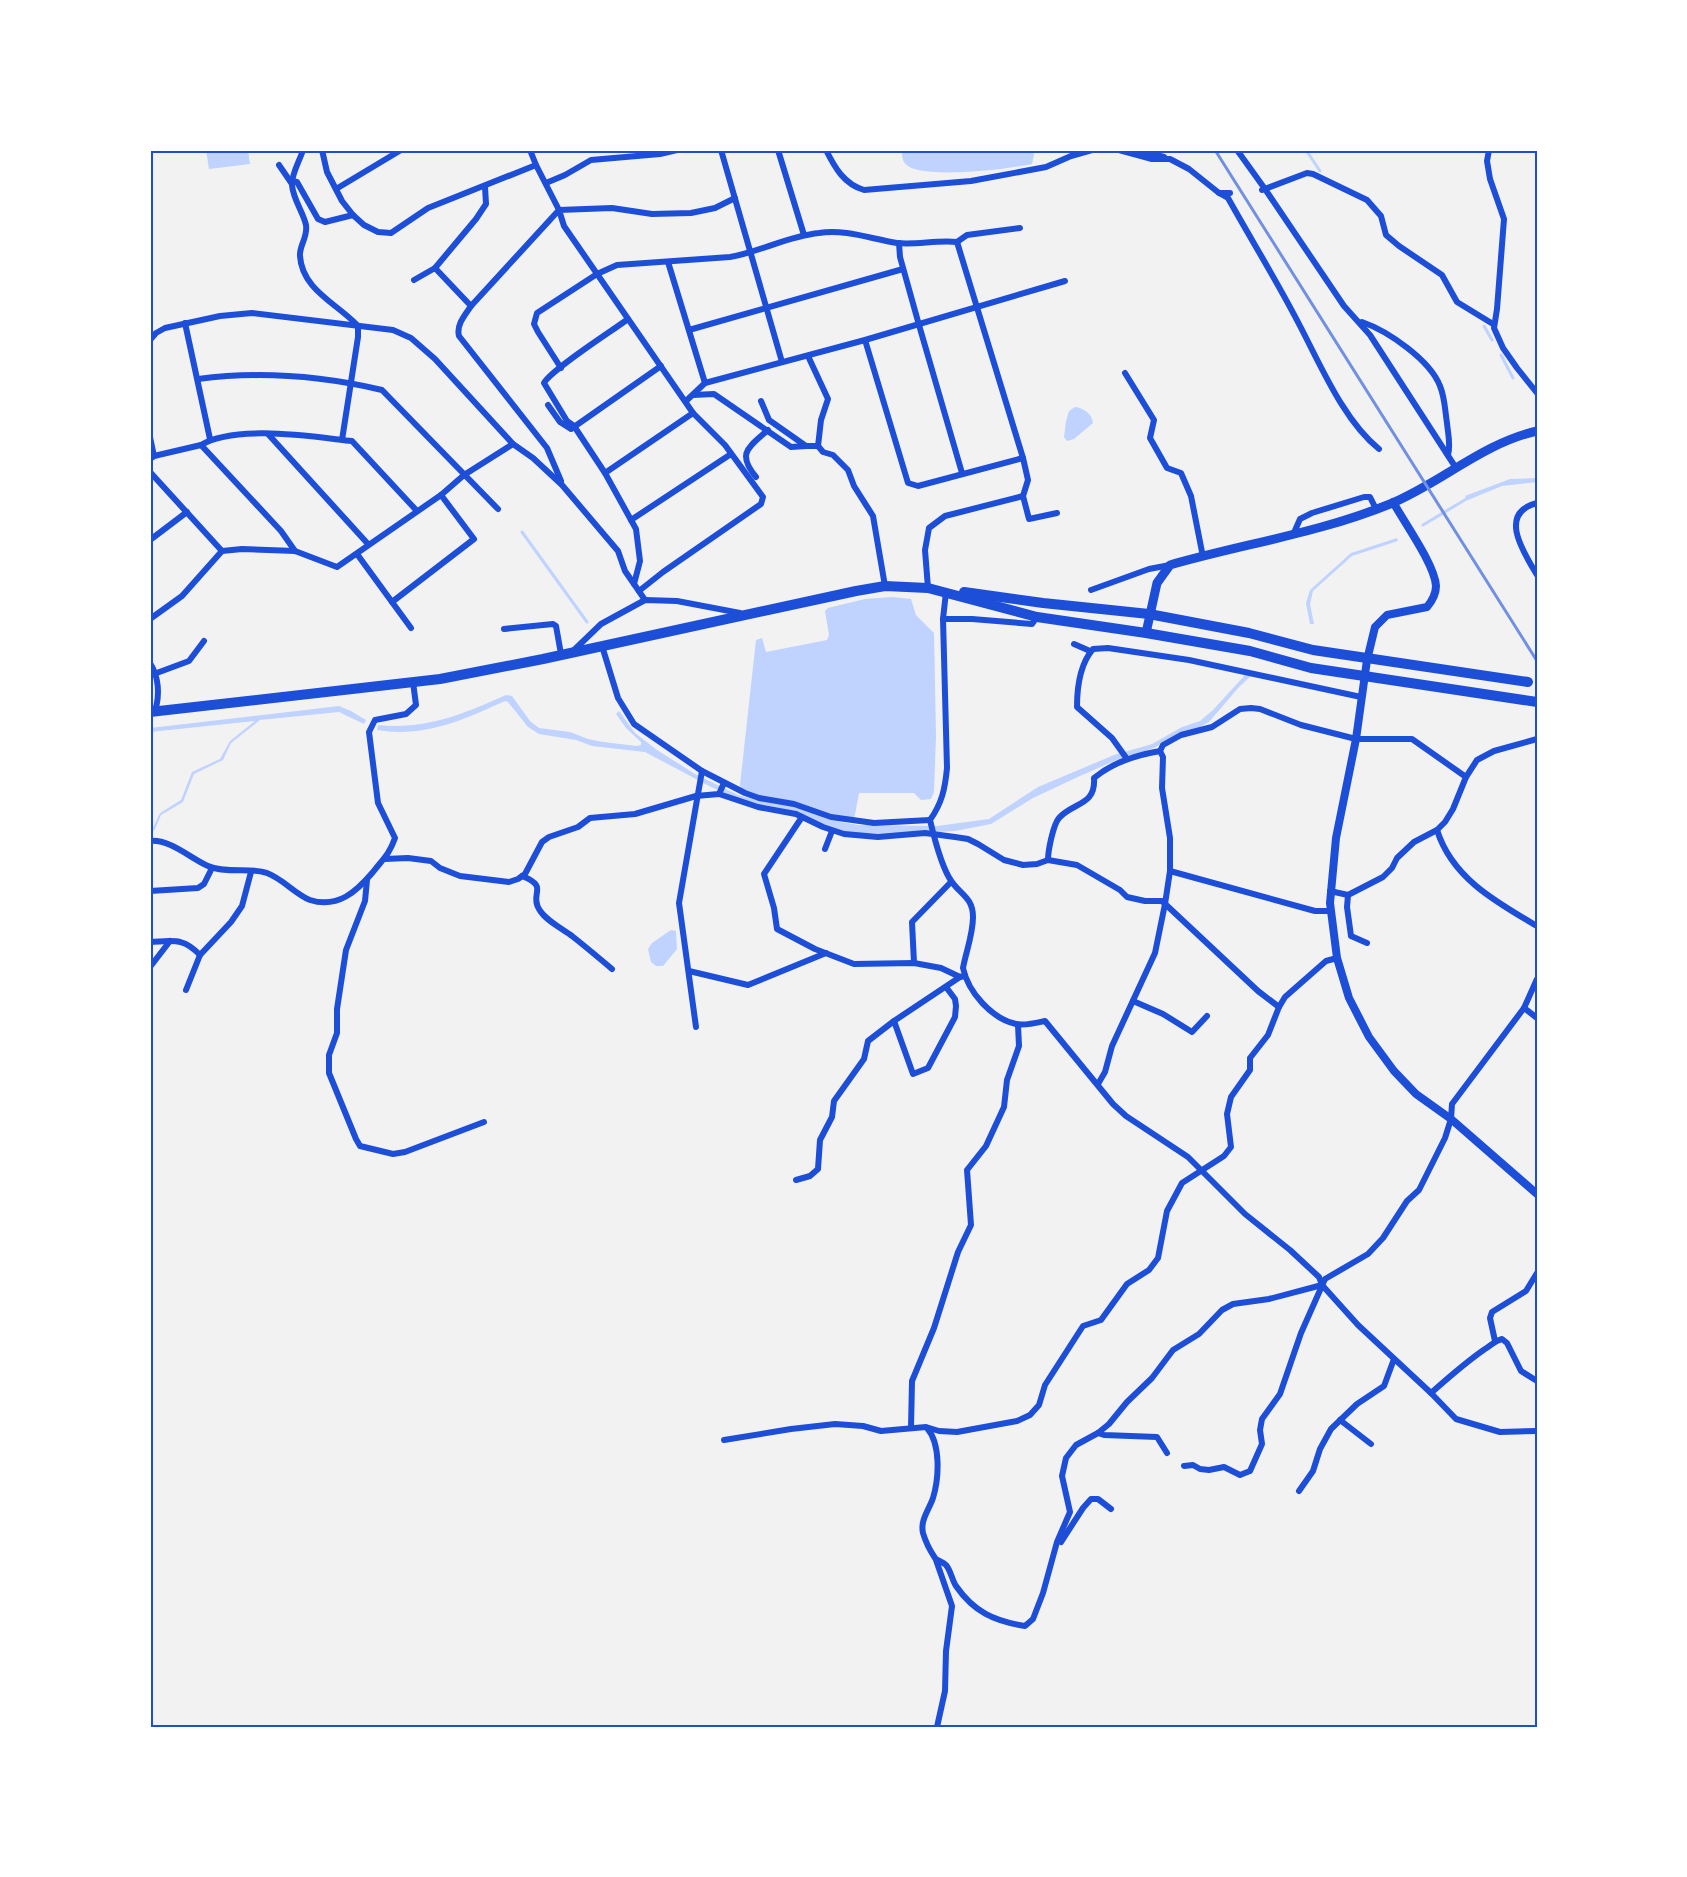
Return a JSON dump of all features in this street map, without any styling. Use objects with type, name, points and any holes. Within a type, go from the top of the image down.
[{"type":"highway","points":[[153,711],[413,682],[491,670],[745,614],[885,586],[928,588],[1037,617],[1250,651],[1311,668],[1536,703]]},
{"type":"highway","points":[[946,592],[969,592],[1044,603],[1149,614],[1249,633],[1313,650],[1367,660],[1528,682]]},
{"type":"main road","points":[[1146,633],[1157,583],[1170,565],[1293,536],[1376,509],[1503,442],[1537,431]]},
{"type":"street","points":[[292,183],[303,150]]},
{"type":"street","points":[[322,150],[327,172],[353,215],[364,225],[378,232],[391,233],[428,208],[536,165]]},
{"type":"street","points":[[384,150],[386,158]]},
{"type":"street","points":[[336,189],[401,150]]},
{"type":"street","points":[[530,150],[559,210],[564,226],[693,413],[726,445],[763,497],[761,504],[639,591]]},
{"type":"street","points":[[546,183],[591,160],[660,154],[677,150]]},
{"type":"street","points":[[721,150],[782,362]]},
{"type":"street","points":[[778,150],[804,235]]},
{"type":"street","points":[[826,150],[843,178],[853,186],[864,190],[971,181],[1046,167],[1092,150]]},
{"type":"street","points":[[1119,150],[1152,159],[1170,159]]},
{"type":"street","points":[[1138,150],[1170,159],[1189,169],[1228,198],[1289,306],[1314,356],[1355,425],[1363,437],[1379,449]]},
{"type":"street","points":[[1237,150],[1344,306],[1371,335],[1456,468]]},
{"type":"street","points":[[1489,150],[1487,161],[1490,179],[1504,219],[1497,309],[1493,324],[1503,348],[1516,369],[1537,393]]},
{"type":"street","points":[[279,165],[292,183],[306,227],[305,240],[300,254],[303,270],[312,285],[358,326],[342,440]]},
{"type":"street","points":[[1263,190],[1307,173],[1363,197],[1381,216],[1386,235],[1406,252],[1442,275],[1457,302],[1493,324]]},
{"type":"street","points":[[292,183],[297,182],[318,219],[325,222],[353,215]]},
{"type":"street","points":[[414,280],[435,268],[476,219],[486,204],[485,187]]},
{"type":"street","points":[[1219,193],[1230,193]]},
{"type":"street","points":[[562,485],[547,448],[459,336],[462,319],[471,306],[559,210],[612,208],[652,214],[680,214],[705,211],[735,198]]},
{"type":"street","points":[[561,368],[534,324],[537,313],[597,274],[617,265],[730,257],[804,235],[838,232],[899,243],[944,240],[957,242],[967,235],[1020,228]]},
{"type":"street","points":[[957,242],[1023,458],[1028,480],[1023,496],[1029,519],[1057,513]]},
{"type":"street","points":[[899,243],[903,269],[962,473]]},
{"type":"street","points":[[668,262],[705,383]]},
{"type":"street","points":[[435,268],[471,306]]},
{"type":"street","points":[[690,330],[903,269]]},
{"type":"street","points":[[686,401],[705,383],[919,325],[1065,281]]},
{"type":"street","points":[[150,340],[165,328],[220,316],[252,313],[393,330],[411,338],[435,359],[513,444],[533,458],[562,485],[618,551],[625,571],[645,600]]},
{"type":"street","points":[[628,319],[545,379],[544,383],[567,421],[574,426],[605,473],[636,529],[640,561],[634,584]]},
{"type":"street","points":[[1360,322],[1381,330],[1395,339],[1437,379],[1446,415],[1450,447],[1448,455]]},
{"type":"street","points":[[185,323],[210,439]]},
{"type":"street","points":[[865,340],[908,483],[918,486],[1023,458]]},
{"type":"street","points":[[808,356],[828,397],[819,430],[818,446]]},
{"type":"street","points":[[548,405],[560,422],[571,429],[661,366]]},
{"type":"street","points":[[1125,373],[1154,420],[1150,438],[1164,464],[1167,468],[1181,473],[1187,484],[1203,557]]},
{"type":"street","points":[[198,379],[232,375],[267,375],[351,383],[382,390],[498,509]]},
{"type":"street","points":[[692,395],[714,394],[791,447],[818,446],[824,452],[833,455],[848,470],[854,486],[873,516],[885,586]]},
{"type":"street","points":[[761,401],[769,420],[806,446]]},
{"type":"street","points":[[605,473],[693,413]]},
{"type":"street","points":[[756,477],[746,461],[746,452],[768,430]]},
{"type":"street","points":[[150,437],[152,458],[201,445],[210,439],[268,434],[285,433],[352,441],[417,511]]},
{"type":"street","points":[[268,434],[368,544]]},
{"type":"street","points":[[150,472],[222,550],[295,551],[337,567],[441,495],[464,475],[513,444]]},
{"type":"street","points":[[201,445],[281,531],[295,551]]},
{"type":"street","points":[[631,520],[731,454]]},
{"type":"street","points":[[392,602],[474,539],[441,495]]},
{"type":"street","points":[[928,588],[924,550],[929,528],[945,516],[1023,496]]},
{"type":"street","points":[[1293,536],[1300,519],[1312,513],[1364,497],[1370,497],[1376,509]]},
{"type":"street","points":[[1393,502],[1430,567],[1436,586],[1433,599],[1427,608],[1388,615],[1375,627],[1364,676],[1356,739],[1336,838],[1330,891],[1337,958],[1349,998],[1369,1037],[1394,1071],[1416,1094],[1451,1119],[1537,1194]]},
{"type":"street","points":[[1537,503],[1526,506],[1518,515],[1515,525],[1518,540],[1535,567],[1537,575]]},
{"type":"street","points":[[150,540],[187,512]]},
{"type":"street","points":[[150,619],[182,596],[222,550]]},
{"type":"street","points":[[357,554],[411,628]]},
{"type":"street","points":[[1091,590],[1149,569],[1170,565]]},
{"type":"street","points":[[946,592],[943,619],[947,768],[945,790],[931,822],[951,882],[965,894],[971,905],[973,917],[962,977]]},
{"type":"street","points":[[573,651],[601,624],[645,600],[676,601],[745,614]]},
{"type":"street","points":[[943,619],[1032,624],[1037,617]]},
{"type":"street","points":[[504,629],[553,624],[556,626],[561,654]]},
{"type":"street","points":[[154,674],[189,661],[204,641]]},
{"type":"street","points":[[1074,644],[1090,651]]},
{"type":"street","points":[[602,646],[618,698],[634,724],[722,789],[758,807],[790,812],[832,831],[878,837],[926,833],[968,839],[1004,860],[1023,865],[1048,860],[1077,865],[1112,884],[1127,897],[1165,904],[1258,991],[1279,1007]]},
{"type":"street","points":[[1126,756],[1112,738],[1077,706],[1077,692],[1082,668],[1093,649],[1108,648],[1189,660],[1361,697]]},
{"type":"street","points":[[150,663],[154,669],[159,698],[153,711]]},
{"type":"street","points":[[150,841],[160,840],[212,868],[265,872],[309,899],[321,902],[339,900],[350,895],[361,888],[385,859],[395,838],[378,803],[369,732],[375,720],[411,711],[416,705],[413,682]]},
{"type":"street","points":[[1160,751],[1163,745],[1181,735],[1212,727],[1240,709],[1251,708],[1356,739],[1412,739],[1466,777]]},
{"type":"street","points":[[1330,891],[1348,895],[1383,877],[1392,868],[1397,858],[1414,842],[1437,830],[1445,822],[1453,810],[1466,777],[1477,760],[1494,751],[1537,739]]},
{"type":"street","points":[[1048,860],[1056,821],[1089,799],[1095,785],[1094,778],[1126,756],[1160,751]]},
{"type":"street","points":[[1098,1084],[1105,1072],[1112,1046],[1155,953],[1165,904],[1170,871],[1170,838],[1162,788],[1163,757],[1160,751]]},
{"type":"street","points":[[696,1027],[679,903],[701,773]]},
{"type":"street","points":[[385,859],[408,858],[431,861],[448,872],[470,878],[509,882],[522,876],[542,842],[549,837],[578,827],[590,818],[635,814],[722,789],[794,804],[842,820],[931,822]]},
{"type":"street","points":[[802,817],[764,874],[774,908],[777,929],[794,939],[854,964],[914,963],[941,968],[962,977],[988,1009],[1000,1019],[1018,1025],[1045,1021],[1113,1104],[1126,1116],[1188,1157],[1245,1214],[1290,1250],[1318,1277],[1322,1285],[1358,1325],[1456,1419],[1500,1432],[1537,1431]]},
{"type":"street","points":[[1437,830],[1447,852],[1462,874],[1498,903],[1537,926]]},
{"type":"street","points":[[825,849],[832,831]]},
{"type":"street","points":[[150,891],[198,888],[204,884],[212,868]]},
{"type":"street","points":[[1170,871],[1315,911],[1331,911]]},
{"type":"street","points":[[186,990],[200,955],[231,922],[242,906],[251,872]]},
{"type":"street","points":[[522,876],[534,881],[537,885],[537,907],[545,916],[612,969]]},
{"type":"street","points":[[367,879],[365,901],[346,950],[337,1009],[337,1033],[329,1055],[329,1073],[356,1139],[360,1146],[393,1154],[405,1152],[484,1122]]},
{"type":"street","points":[[914,963],[912,922],[951,882]]},
{"type":"street","points":[[1348,895],[1347,907],[1352,936],[1367,944]]},
{"type":"street","points":[[150,942],[181,941],[190,945],[200,955]]},
{"type":"street","points":[[150,967],[170,942]]},
{"type":"street","points":[[688,971],[748,985],[826,953]]},
{"type":"street","points":[[724,1440],[835,1424],[863,1426],[880,1431],[926,1427],[939,1431],[957,1432],[1017,1421],[1030,1415],[1039,1405],[1045,1385],[1083,1326],[1101,1320],[1127,1284],[1149,1270],[1158,1258],[1167,1211],[1182,1183],[1224,1156],[1231,1147],[1227,1114],[1231,1098],[1250,1070],[1250,1058],[1268,1035],[1285,997],[1326,961],[1337,958]]},
{"type":"street","points":[[796,1180],[810,1176],[818,1169],[820,1140],[832,1117],[834,1101],[864,1059],[868,1041],[894,1021],[962,977]]},
{"type":"street","points":[[1184,1466],[1193,1465],[1209,1470],[1224,1467],[1240,1475],[1250,1471],[1262,1444],[1260,1430],[1262,1419],[1280,1394],[1301,1333],[1325,1279],[1368,1254],[1383,1238],[1407,1201],[1419,1190],[1445,1138],[1451,1119],[1452,1104],[1524,1008],[1537,979]]},
{"type":"street","points":[[894,1021],[913,1074],[928,1068],[955,1017],[955,999],[946,987]]},
{"type":"street","points":[[1133,1001],[1163,1014],[1192,1032],[1207,1016]]},
{"type":"street","points":[[1524,1008],[1537,1018]]},
{"type":"street","points":[[911,1428],[912,1381],[934,1328],[958,1252],[971,1225],[967,1170],[986,1146],[1004,1107],[1007,1080],[1019,1046],[1018,1025]]},
{"type":"street","points":[[1495,1341],[1490,1318],[1492,1312],[1526,1291],[1537,1273]]},
{"type":"street","points":[[936,1559],[946,1565],[955,1584],[968,1602],[1002,1623],[1025,1626],[1033,1619],[1057,1542],[1070,1512],[1062,1476],[1066,1458],[1076,1445],[1109,1424],[1127,1402],[1152,1378],[1173,1350],[1199,1334],[1222,1310],[1233,1304],[1269,1299],[1322,1285]]},
{"type":"street","points":[[1431,1393],[1464,1363],[1495,1341],[1502,1339],[1507,1343],[1521,1371],[1537,1381]]},
{"type":"street","points":[[1299,1491],[1313,1471],[1320,1449],[1331,1429],[1357,1404],[1384,1386],[1394,1359]]},
{"type":"street","points":[[1340,1420],[1371,1444]]},
{"type":"street","points":[[926,1427],[933,1436],[938,1471],[933,1499],[924,1518],[923,1532],[936,1559],[952,1606],[946,1651],[945,1691],[936,1727]]},
{"type":"street","points":[[1098,1433],[1157,1437],[1167,1453]]},
{"type":"street","points":[[1056,1550],[1091,1499],[1098,1499],[1111,1509]]},
{"type":"water","points":[[206,150],[248,150],[250,164],[209,169]]},
{"type":"water","points":[[902,150],[1032,150],[1034,155],[1032,164],[1021,166],[968,172],[932,172],[908,166],[903,159]]},
{"type":"water","points":[[1075,407],[1087,412],[1093,423],[1074,439],[1067,441],[1064,437],[1066,421],[1069,411]]},
{"type":"water","points":[[1537,478],[1537,482],[1502,486],[1468,500],[1465,496],[1510,479]]},
{"type":"water","points":[[1397,538],[1398,541],[1352,556],[1313,591],[1310,604],[1314,624],[1310,624],[1306,603],[1310,590],[1351,553]]},
{"type":"water","points":[[892,597],[911,599],[916,615],[934,633],[936,736],[934,792],[931,799],[921,800],[914,793],[859,793],[854,820],[757,796],[741,788],[756,640],[762,638],[766,652],[827,640],[829,635],[825,611],[828,608],[865,599]]},
{"type":"water","points":[[1245,675],[1251,676],[1209,722],[1198,728],[1174,736],[1154,748],[1121,758],[1080,776],[1033,798],[991,824],[955,831],[890,834],[850,833],[833,830],[794,811],[745,801],[711,787],[645,752],[592,746],[576,740],[539,734],[528,727],[505,701],[443,726],[411,732],[377,730],[378,725],[412,725],[444,719],[506,695],[512,696],[530,721],[539,728],[570,732],[603,742],[641,745],[641,742],[626,728],[616,714],[619,711],[635,733],[657,750],[695,774],[738,795],[794,806],[830,820],[858,825],[937,826],[989,819],[1038,787],[1114,755],[1152,744],[1182,727],[1200,721]]},
{"type":"water","points":[[339,706],[366,720],[364,724],[339,712],[260,720],[231,743],[223,760],[194,774],[183,802],[161,815],[155,829],[150,834],[160,813],[181,800],[192,772],[220,759],[230,741],[255,721],[150,732],[150,728]]},
{"type":"water","points":[[671,930],[676,931],[677,949],[663,966],[656,966],[651,962],[648,949],[652,943]]},
{"type":"waterway","points":[[1306,150],[1320,171]]},
{"type":"waterway","points":[[1484,326],[1492,340]]},
{"type":"waterway","points":[[1501,355],[1513,378]]},
{"type":"waterway","points":[[1423,525],[1468,498]]},
{"type":"waterway","points":[[522,532],[587,622]]},
{"type":"railway","points":[[1215,150],[1537,661]]}]
